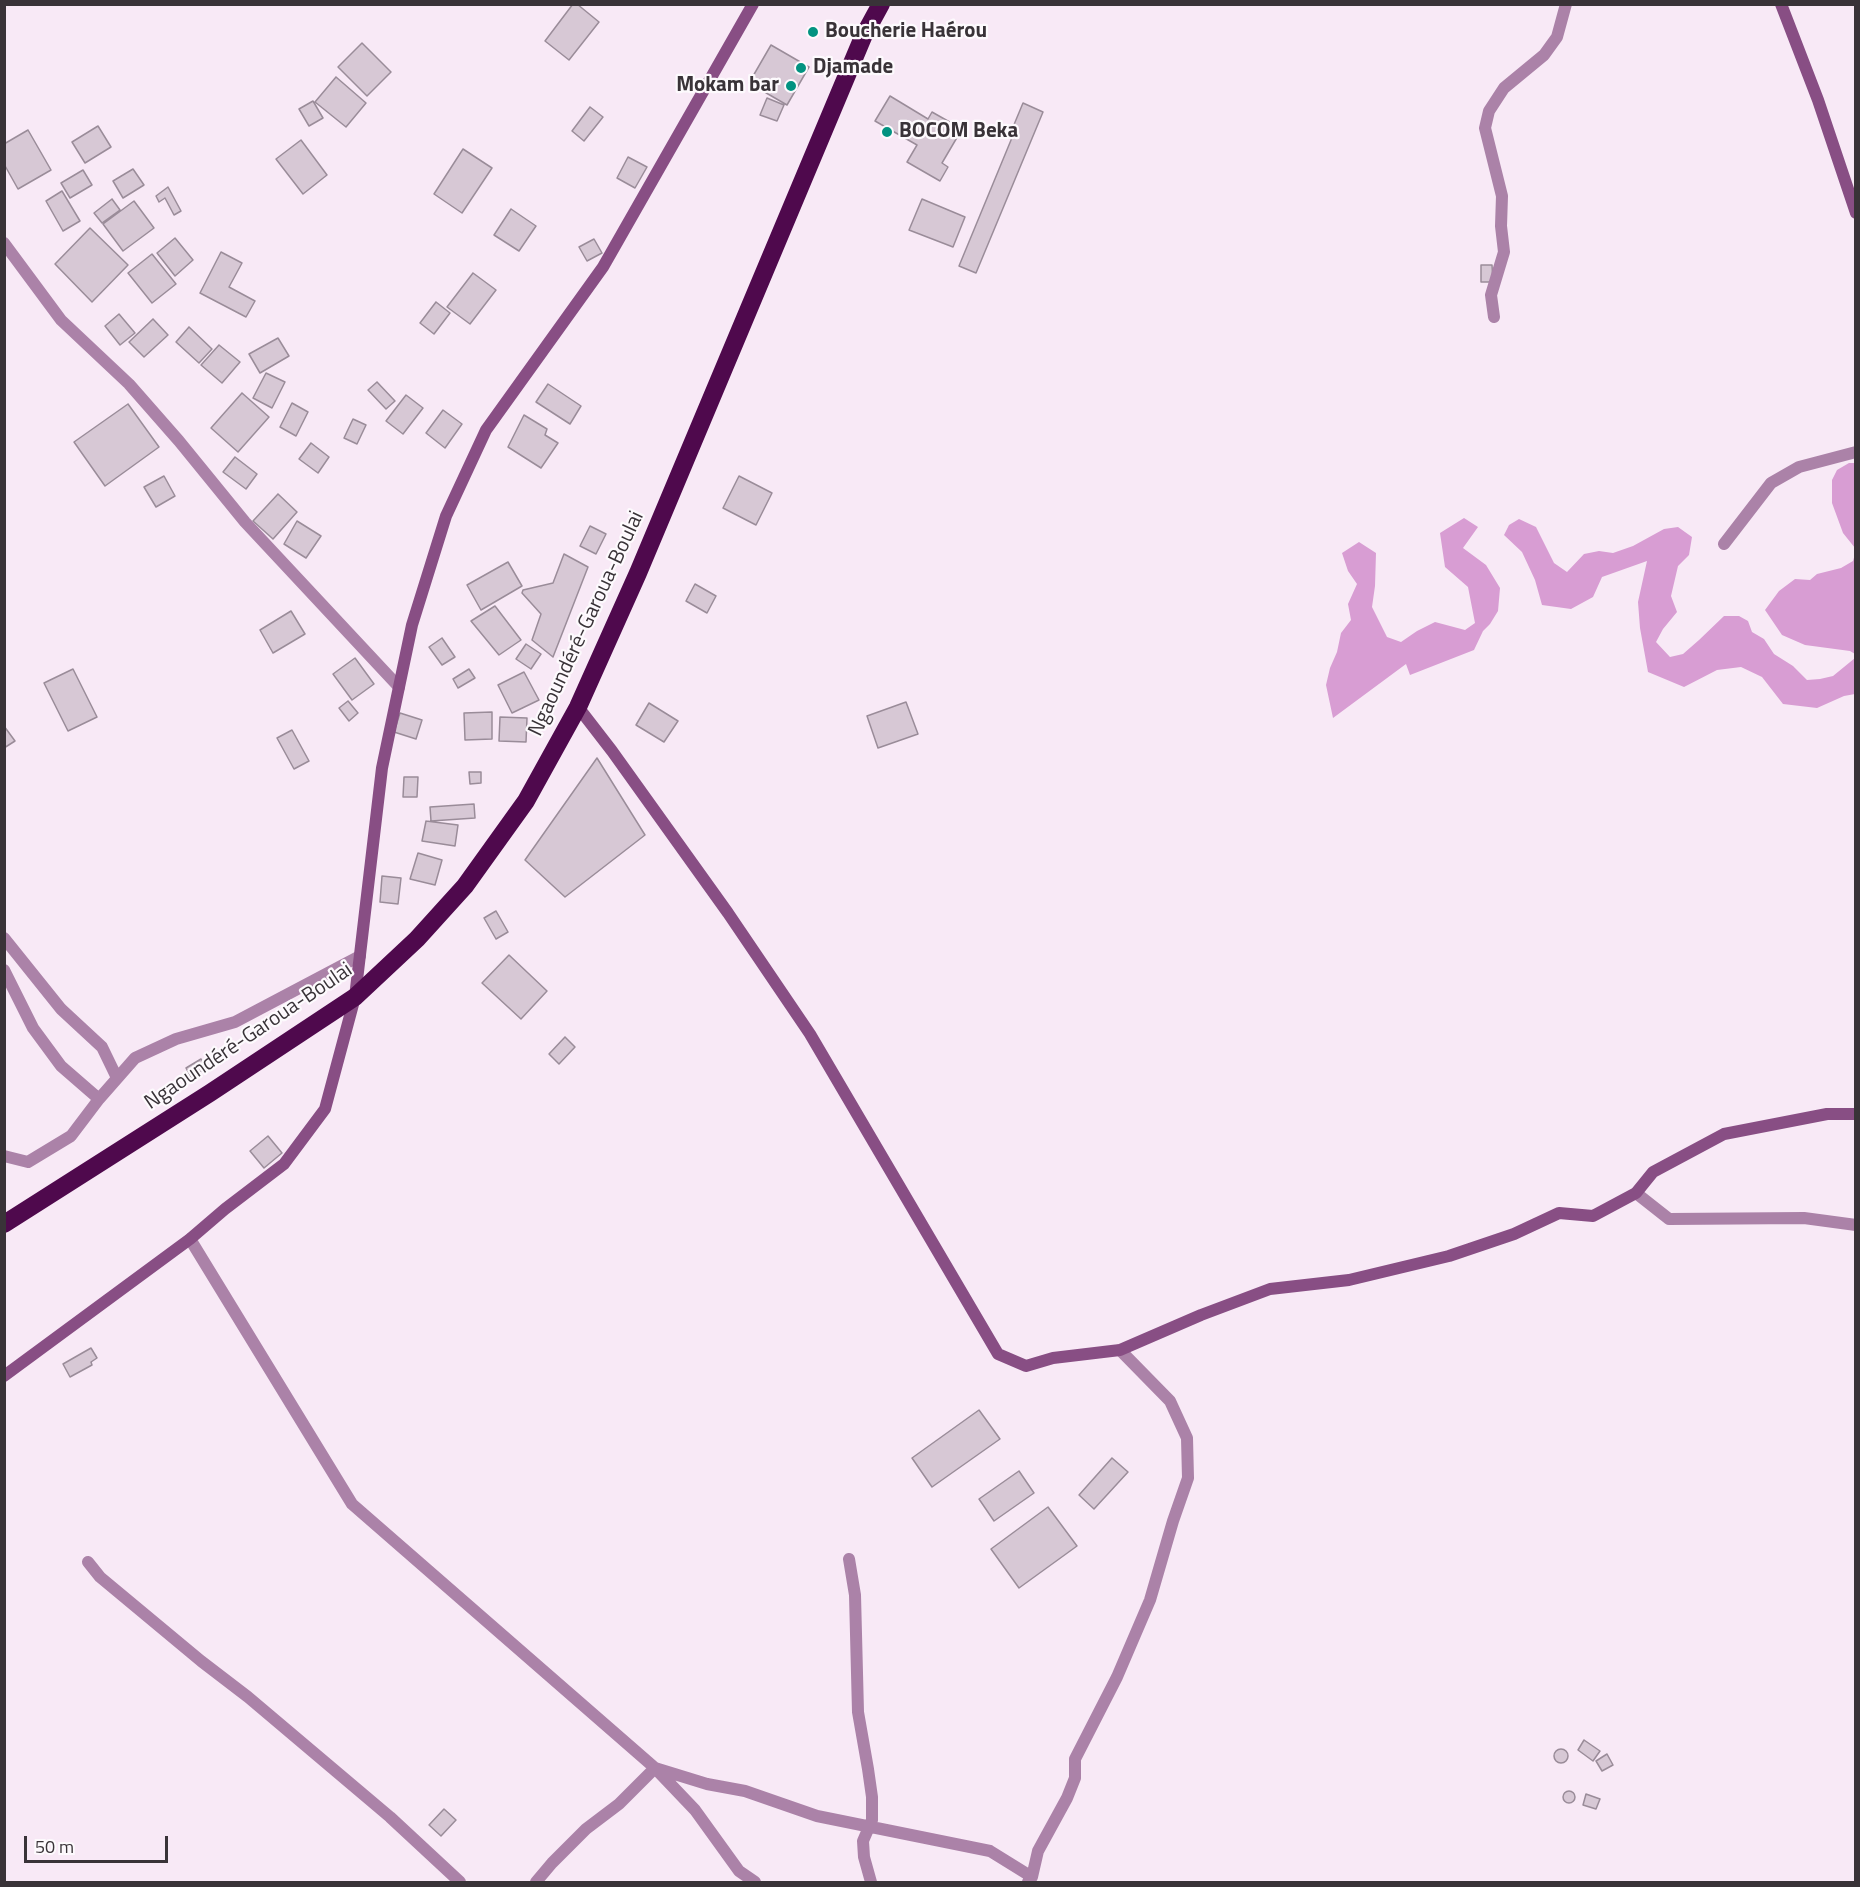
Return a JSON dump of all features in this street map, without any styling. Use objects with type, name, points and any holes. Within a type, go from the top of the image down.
[{"type":"highway","name":"Ngaoundéré-Garoua-Boulai","points":[[4,1224],[210,1093],[354,997],[417,939],[465,886],[526,801],[578,707],[638,573],[858,48],[881,4]]},
{"type":"street","points":[[4,1376],[190,1239],[284,1164],[325,1110],[354,997],[382,768],[412,626],[446,516],[486,430],[603,267],[753,4]]},
{"type":"street","points":[[1494,317],[1491,295],[1504,252],[1501,226],[1502,196],[1485,129],[1489,111],[1504,88],[1544,55],[1557,37],[1566,4]]},
{"type":"street","points":[[1781,4],[1818,100],[1856,213]]},
{"type":"street","points":[[4,243],[61,320],[129,384],[245,522],[399,687]]},
{"type":"street","points":[[1724,544],[1771,483],[1799,466],[1856,452]]},
{"type":"street","points":[[578,707],[619,760],[755,951],[810,1034],[998,1354],[1026,1366],[1053,1358],[1120,1350],[1201,1315],[1270,1289],[1349,1280],[1449,1256],[1514,1234],[1559,1213],[1593,1216],[1636,1193],[1653,1172],[1724,1134],[1827,1114],[1856,1114]]},
{"type":"street","points":[[4,938],[61,1009],[102,1047],[117,1078]]},
{"type":"street","points":[[4,1156],[27,1162],[71,1136],[99,1099],[135,1058],[176,1039],[235,1022],[360,956]]},
{"type":"street","points":[[4,970],[33,1028],[61,1066],[99,1099]]},
{"type":"street","points":[[1636,1193],[1669,1219],[1804,1218],[1856,1225]]},
{"type":"street","points":[[190,1239],[352,1503],[654,1768],[694,1810],[739,1871],[754,1882]]},
{"type":"street","points":[[654,1768],[707,1784],[745,1791],[817,1816],[990,1851],[1030,1880],[1038,1851],[1067,1798],[1075,1778],[1075,1759],[1117,1677],[1150,1600],[1188,1478],[1187,1438],[1170,1401],[1120,1350]]},
{"type":"street","points":[[849,1559],[855,1595],[858,1712],[872,1797],[872,1820],[863,1841],[864,1857],[871,1882]]},
{"type":"street","points":[[88,1562],[100,1577],[390,1816],[460,1882]]},
{"type":"street","points":[[536,1882],[586,1829],[619,1804],[654,1768]]},
{"type":"shaded area","points":[[1849,463],[1855,463],[1855,548],[1843,533],[1832,503],[1832,480],[1837,470]]},
{"type":"shaded area","points":[[1464,518],[1478,527],[1463,548],[1486,565],[1500,588],[1498,611],[1483,631],[1474,650],[1410,675],[1406,664],[1333,718],[1326,685],[1341,633],[1351,620],[1348,604],[1357,584],[1348,571],[1342,553],[1359,542],[1376,553],[1372,607],[1387,637],[1401,642],[1435,622],[1465,630],[1475,623],[1468,587],[1445,567],[1440,533]]},
{"type":"shaded area","points":[[1519,519],[1536,527],[1554,563],[1567,572],[1584,554],[1599,551],[1613,553],[1633,546],[1664,529],[1678,527],[1692,537],[1689,555],[1678,566],[1671,596],[1677,612],[1656,642],[1670,657],[1683,654],[1724,616],[1739,616],[1748,621],[1752,632],[1764,639],[1774,654],[1793,666],[1807,680],[1833,676],[1855,658],[1855,694],[1844,696],[1817,708],[1783,704],[1762,677],[1741,667],[1717,670],[1684,687],[1648,672],[1638,602],[1647,561],[1602,577],[1593,597],[1571,609],[1542,605],[1535,580],[1522,552],[1504,535],[1509,525]]},
{"type":"shaded area","points":[[1855,554],[1855,654],[1850,651],[1805,645],[1782,635],[1765,610],[1779,591],[1795,579],[1810,580],[1817,574],[1841,568],[1853,561]]},
{"type":"building","points":[[573,4],[577,4],[599,22],[569,60],[545,41]]},
{"type":"building","points":[[362,43],[391,72],[367,96],[338,67]]},
{"type":"building","points":[[771,45],[809,67],[787,105],[749,83]]},
{"type":"building","points":[[336,77],[366,103],[346,127],[315,102]]},
{"type":"building","points":[[890,96],[928,119],[932,112],[962,129],[942,163],[948,167],[940,181],[907,162],[917,145],[875,121]]},
{"type":"building","points":[[767,98],[784,105],[777,121],[760,115]]},
{"type":"building","points":[[313,101],[323,118],[309,126],[299,109]]},
{"type":"building","points":[[1023,103],[1043,112],[976,273],[959,266],[1016,128],[1013,127]]},
{"type":"building","points":[[590,107],[603,117],[584,141],[572,131]]},
{"type":"building","points":[[98,126],[111,147],[85,163],[72,142]]},
{"type":"building","points":[[28,130],[51,170],[18,189],[4,164],[4,144]]},
{"type":"building","points":[[301,140],[327,175],[303,194],[276,159]]},
{"type":"building","points":[[463,149],[492,168],[462,213],[434,194]]},
{"type":"building","points":[[628,157],[647,167],[635,188],[617,178]]},
{"type":"building","points":[[133,169],[144,185],[123,198],[113,181]]},
{"type":"building","points":[[83,170],[92,185],[70,198],[61,183]]},
{"type":"building","points":[[168,187],[181,211],[174,215],[165,198],[159,202],[156,196]]},
{"type":"building","points":[[62,191],[80,221],[63,231],[46,201]]},
{"type":"building","points":[[112,199],[120,210],[102,223],[94,213]]},
{"type":"building","points":[[922,199],[965,217],[953,247],[909,230]]},
{"type":"building","points":[[134,201],[154,228],[123,251],[103,224]]},
{"type":"building","points":[[511,209],[536,226],[519,251],[494,235]]},
{"type":"building","points":[[90,228],[128,265],[92,302],[55,264]]},
{"type":"building","points":[[175,238],[193,260],[175,276],[157,253]]},
{"type":"building","points":[[594,239],[602,253],[587,261],[579,247]]},
{"type":"building","points":[[221,252],[242,263],[229,287],[255,301],[246,317],[200,293]]},
{"type":"building","points":[[152,254],[176,284],[152,303],[128,273]]},
{"type":"building","points":[[1481,265],[1492,265],[1493,282],[1481,282]]},
{"type":"building","points":[[473,273],[496,290],[470,324],[447,307]]},
{"type":"building","points":[[436,302],[450,313],[434,334],[420,323]]},
{"type":"building","points":[[119,314],[135,333],[120,345],[105,326]]},
{"type":"building","points":[[153,319],[168,335],[144,357],[129,342]]},
{"type":"building","points":[[189,327],[212,349],[199,363],[176,342]]},
{"type":"building","points":[[278,338],[289,356],[260,373],[249,354]]},
{"type":"building","points":[[219,345],[240,362],[222,383],[201,365]]},
{"type":"building","points":[[266,373],[285,382],[272,408],[253,398]]},
{"type":"building","points":[[377,382],[395,401],[386,409],[368,390]]},
{"type":"building","points":[[548,384],[581,406],[570,424],[536,402]]},
{"type":"building","points":[[242,393],[269,417],[238,452],[211,428]]},
{"type":"building","points":[[406,395],[423,408],[403,434],[386,421]]},
{"type":"building","points":[[292,403],[308,412],[296,436],[280,427]]},
{"type":"building","points":[[128,404],[159,447],[105,486],[74,442]]},
{"type":"building","points":[[443,410],[462,424],[445,448],[426,433]]},
{"type":"building","points":[[524,415],[547,429],[545,435],[558,443],[541,468],[508,447]]},
{"type":"building","points":[[353,419],[366,425],[357,444],[344,438]]},
{"type":"building","points":[[311,443],[329,457],[318,473],[299,459]]},
{"type":"building","points":[[235,457],[257,474],[246,489],[223,472]]},
{"type":"building","points":[[164,476],[175,496],[156,507],[144,487]]},
{"type":"building","points":[[739,476],[772,493],[756,525],[723,508]]},
{"type":"building","points":[[278,494],[297,512],[273,539],[253,521]]},
{"type":"building","points":[[297,521],[321,536],[306,558],[284,544]]},
{"type":"building","points":[[590,526],[606,534],[596,554],[580,546]]},
{"type":"building","points":[[564,554],[588,567],[553,657],[532,640],[541,614],[522,593],[523,590],[553,583]]},
{"type":"building","points":[[508,562],[522,586],[481,610],[467,585]]},
{"type":"building","points":[[695,584],[716,596],[707,613],[686,601]]},
{"type":"building","points":[[495,606],[521,640],[499,655],[471,621]]},
{"type":"building","points":[[291,611],[305,634],[273,653],[260,630]]},
{"type":"building","points":[[442,638],[455,657],[442,665],[429,647]]},
{"type":"building","points":[[526,644],[541,654],[531,669],[516,659]]},
{"type":"building","points":[[355,658],[374,684],[352,700],[333,674]]},
{"type":"building","points":[[73,669],[97,717],[68,731],[44,683]]},
{"type":"building","points":[[469,669],[475,678],[458,688],[453,679]]},
{"type":"building","points":[[524,672],[539,700],[512,713],[498,685]]},
{"type":"building","points":[[348,701],[358,713],[349,721],[339,708]]},
{"type":"building","points":[[906,702],[918,734],[878,748],[867,716]]},
{"type":"building","points":[[649,703],[678,721],[664,742],[636,725]]},
{"type":"building","points":[[492,712],[492,739],[465,740],[464,713]]},
{"type":"building","points":[[400,713],[422,720],[416,739],[394,732]]},
{"type":"building","points":[[500,717],[527,718],[526,742],[499,741]]},
{"type":"building","points":[[4,726],[15,741],[4,748]]},
{"type":"building","points":[[292,730],[309,761],[294,769],[277,738]]},
{"type":"building","points":[[597,758],[645,835],[565,897],[525,860]]},
{"type":"building","points":[[469,772],[481,772],[481,783],[470,784]]},
{"type":"building","points":[[404,777],[418,777],[417,797],[403,797]]},
{"type":"building","points":[[474,804],[475,818],[431,821],[430,807]]},
{"type":"building","points":[[426,821],[458,825],[455,846],[422,841]]},
{"type":"building","points":[[418,853],[442,860],[435,885],[410,879]]},
{"type":"building","points":[[382,876],[401,878],[398,904],[380,902]]},
{"type":"building","points":[[496,911],[508,932],[496,939],[484,918]]},
{"type":"building","points":[[509,955],[547,991],[521,1019],[482,983]]},
{"type":"building","points":[[565,1037],[575,1047],[559,1064],[549,1054]]},
{"type":"building","points":[[201,1059],[207,1068],[191,1077],[186,1068]]},
{"type":"building","points":[[268,1136],[282,1153],[264,1168],[250,1151]]},
{"type":"building","points":[[91,1348],[97,1358],[91,1362],[92,1365],[70,1377],[63,1364]]},
{"type":"building","points":[[979,1410],[1000,1439],[932,1487],[912,1458]]},
{"type":"building","points":[[1112,1458],[1128,1472],[1094,1509],[1079,1495]]},
{"type":"building","points":[[1019,1471],[1034,1493],[994,1521],[979,1499]]},
{"type":"building","points":[[1048,1507],[1077,1546],[1019,1588],[991,1549]]},
{"type":"building","points":[[1584,1740],[1600,1751],[1593,1761],[1578,1750]]},
{"type":"building","points":[[1561,1749],[1566,1751],[1568,1756],[1566,1761],[1561,1763],[1556,1761],[1554,1756],[1556,1751]]},
{"type":"building","points":[[1607,1754],[1613,1765],[1602,1771],[1596,1761]]},
{"type":"building","points":[[1571,1791],[1574,1792],[1574,1802],[1567,1803],[1564,1802],[1563,1795],[1564,1792]]},
{"type":"building","points":[[1586,1794],[1600,1799],[1596,1809],[1583,1805]]},
{"type":"building","points":[[444,1809],[456,1820],[441,1836],[429,1825]]},
{"type":"place","name":"Boucherie Haérou","points":[[813,32]]},
{"type":"place","name":"Djamade","points":[[801,68]]},
{"type":"place","name":"Mokam bar","points":[[791,86]]},
{"type":"place","name":"BOCOM Beka","points":[[887,132]]}]
